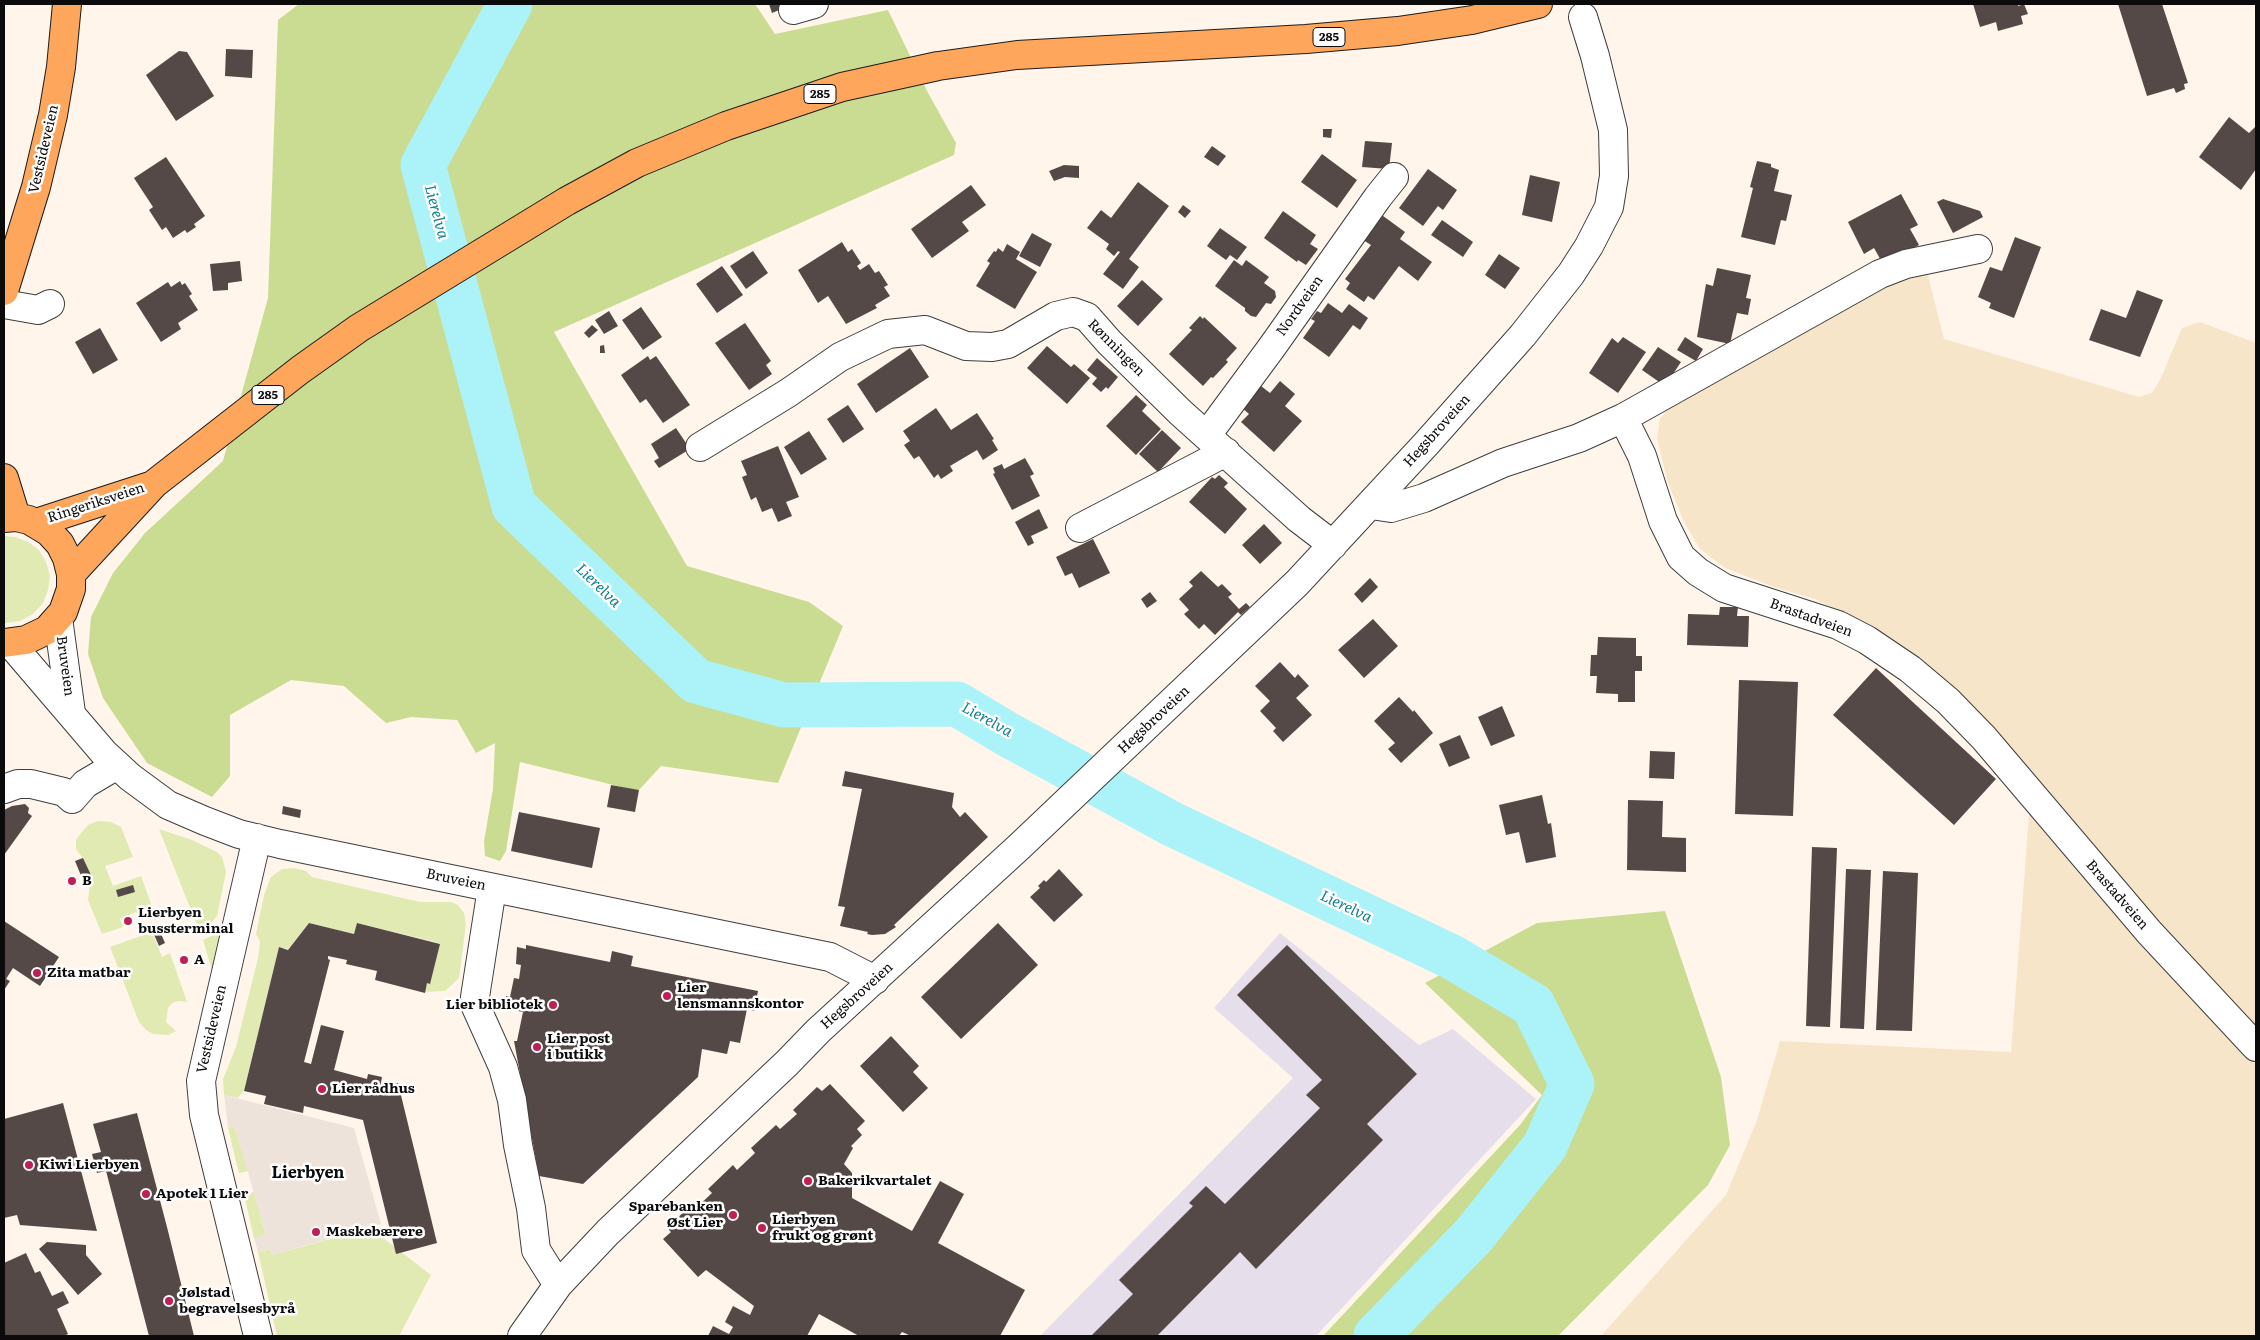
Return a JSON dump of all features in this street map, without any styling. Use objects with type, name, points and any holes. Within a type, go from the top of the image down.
[{"type":"main road","name":"Vestsideveien","points":[[4,291],[36,187],[53,115],[63,57],[67,4]]},
{"type":"main road","name":"285","points":[[154,484],[300,370],[385,311],[544,215],[637,163],[681,143],[781,106],[842,87],[890,76],[938,66],[1017,55],[1398,31],[1472,20],[1538,4]]},
{"type":"main road","points":[[4,478],[19,519]]},
{"type":"main road","name":"Ringeriksveien","points":[[19,519],[154,484]]},
{"type":"main road","name":"Ringeriksveien","points":[[71,574],[154,484]]},
{"type":"main road","name":"Ringeriksveien","points":[[7,643],[34,638],[47,630],[58,618],[69,597],[71,574],[67,558],[60,544],[49,532],[19,519]]},
{"type":"street","name":"Hegsbroveien","points":[[522,1336],[558,1285],[608,1232],[787,1063],[818,1031],[1247,633],[1371,504],[1523,335],[1571,274],[1590,246],[1609,207],[1614,176],[1613,130],[1598,66],[1583,17]]},
{"type":"street","name":"Nordveien","points":[[1216,443],[1272,347],[1394,177]]},
{"type":"street","points":[[1371,504],[1390,508],[1424,498],[1503,463],[1579,438],[1623,418],[1880,274],[1906,264],[1978,249]]},
{"type":"street","points":[[4,304],[38,310],[50,304]]},
{"type":"street","name":"Rønningen","points":[[700,447],[788,393],[840,356],[888,334],[925,330],[966,346],[992,347],[1008,344],[1056,316],[1073,312],[1087,317],[1109,342],[1216,443],[1299,519],[1333,545]]},
{"type":"street","name":"Brastadveien","points":[[1623,418],[1642,456],[1663,521],[1681,557],[1698,572],[1724,588],[1838,625],[1867,640],[1910,669],[1948,701],[1984,738],[2149,932],[2256,1046]]},
{"type":"street","points":[[1080,528],[1216,443]]},
{"type":"street","name":"Bruveien","points":[[58,618],[72,713]]},
{"type":"street","name":"Bruveien","points":[[7,643],[117,765],[168,804],[205,821],[257,838],[830,957],[875,980]]},
{"type":"street","points":[[4,789],[18,784],[31,784],[64,792],[72,799],[85,784],[117,765]]},
{"type":"street","name":"Vestsideveien","points":[[257,838],[201,1081],[206,1124],[258,1336]]},
{"type":"street","points":[[492,888],[475,997],[476,1007],[503,1066],[512,1100],[518,1145],[531,1208],[536,1250],[558,1285]]},
{"type":"shaded area","points":[[1926,267],[1944,339],[2139,397],[2152,393],[2161,378],[2182,328],[2200,322],[2256,343],[2256,1336],[1601,1336],[1726,1195],[1757,1120],[1780,1041],[2011,1052],[2032,776],[1885,636],[1815,599],[1774,587],[1725,568],[1700,549],[1684,522],[1667,480],[1657,438],[1660,419],[1676,399],[1863,295]]},
{"type":"shaded area","points":[[1280,933],[1419,1045],[1453,1029],[1536,1099],[1316,1336],[1040,1336],[1293,1078],[1214,1008]]},
{"type":"shaded area","points":[[224,1095],[354,1128],[381,1224],[272,1255],[270,1249],[258,1252],[254,1238],[266,1234],[235,1128],[228,1128]]},
{"type":"green space","points":[[299,4],[755,4],[775,34],[888,10],[927,91],[956,143],[954,155],[554,332],[687,566],[809,602],[843,626],[778,783],[661,766],[638,791],[520,762],[506,851],[500,861],[485,856],[484,841],[493,789],[495,743],[476,753],[457,720],[411,717],[386,723],[344,686],[291,680],[230,715],[230,776],[212,797],[147,763],[103,698],[88,654],[91,617],[113,573],[145,533],[223,461],[268,298],[278,20]]},
{"type":"green space","points":[[4,536],[15,537],[28,542],[39,550],[46,562],[50,576],[48,590],[43,603],[33,614],[20,621],[6,623],[4,622]]},
{"type":"green space","points":[[98,821],[111,822],[121,827],[133,857],[105,866],[113,886],[141,876],[155,915],[141,920],[136,912],[120,919],[123,927],[102,934],[88,900],[91,875],[83,858],[76,849],[76,840],[81,833],[88,825]]},
{"type":"green space","points":[[159,829],[192,840],[217,852],[222,857],[226,872],[217,916],[210,924],[198,928]]},
{"type":"green space","points":[[294,868],[306,871],[312,877],[420,902],[451,902],[458,905],[464,913],[466,924],[459,978],[445,991],[424,992],[427,983],[430,983],[440,943],[357,923],[354,934],[309,923],[288,949],[279,947],[244,1090],[238,1098],[224,1095],[223,1079],[236,1047],[258,958],[260,942],[256,934],[264,895],[271,877],[282,869]]},
{"type":"green space","points":[[1665,911],[1721,1077],[1730,1145],[1708,1185],[1558,1336],[1323,1336],[1520,1125],[1542,1095],[1425,983],[1537,923]]},
{"type":"green space","points":[[223,931],[212,970],[203,940]]},
{"type":"green space","points":[[152,932],[162,957],[170,953],[187,1002],[178,1001],[172,1003],[168,1008],[166,1022],[176,1031],[168,1035],[153,1034],[146,1030],[139,1022],[110,947]]},
{"type":"green space","points":[[228,1128],[235,1128],[248,1171],[239,1173]]},
{"type":"green space","points":[[254,1192],[266,1235],[254,1238],[244,1195]]},
{"type":"green space","points":[[370,1228],[431,1275],[399,1336],[277,1336],[258,1252],[271,1249],[272,1255]]},
{"type":"building","points":[[769,4],[794,4],[772,13]]},
{"type":"building","points":[[1973,4],[2018,4],[2018,6],[2024,4],[2028,14],[2021,16],[2023,24],[1998,31],[1996,22],[1980,27]]},
{"type":"building","points":[[2118,4],[2162,4],[2188,83],[2184,84],[2185,89],[2176,93],[2174,88],[2147,96]]},
{"type":"building","points":[[226,49],[253,50],[252,78],[225,76]]},
{"type":"building","points":[[179,51],[187,52],[214,96],[176,121],[146,75]]},
{"type":"building","points":[[2229,117],[2249,133],[2256,126],[2256,169],[2241,190],[2199,157]]},
{"type":"building","points":[[1323,129],[1332,129],[1331,138],[1323,137]]},
{"type":"building","points":[[1365,141],[1392,143],[1389,169],[1362,167]]},
{"type":"building","points":[[1212,146],[1226,156],[1218,166],[1204,157]]},
{"type":"building","points":[[1322,154],[1357,180],[1337,208],[1301,182]]},
{"type":"building","points":[[166,157],[205,216],[194,224],[196,227],[187,233],[185,230],[173,238],[166,227],[162,230],[149,210],[153,207],[134,178]]},
{"type":"building","points":[[1757,161],[1771,164],[1771,167],[1779,170],[1774,191],[1792,195],[1786,221],[1781,220],[1775,245],[1741,237],[1753,188],[1750,187]]},
{"type":"building","points":[[1064,165],[1079,166],[1079,178],[1065,177],[1054,181],[1049,171]]},
{"type":"building","points":[[1428,169],[1457,190],[1443,210],[1438,206],[1423,226],[1399,208]]},
{"type":"building","points":[[1530,175],[1560,182],[1552,222],[1522,215]]},
{"type":"building","points":[[1138,182],[1169,206],[1129,259],[1139,267],[1123,289],[1103,274],[1120,252],[1118,251],[1114,256],[1106,249],[1109,244],[1087,228],[1101,210],[1111,218]]},
{"type":"building","points":[[971,185],[986,205],[962,222],[969,231],[932,258],[911,229]]},
{"type":"building","points":[[1901,194],[1918,225],[1910,229],[1919,245],[1883,264],[1874,248],[1864,254],[1848,222]]},
{"type":"building","points":[[1943,199],[1980,211],[1983,217],[1953,233],[1937,202]]},
{"type":"building","points":[[1183,205],[1191,211],[1185,218],[1178,212]]},
{"type":"building","points":[[1283,211],[1316,235],[1310,244],[1318,249],[1306,265],[1298,260],[1297,262],[1264,238]]},
{"type":"building","points":[[1379,213],[1405,232],[1400,239],[1432,262],[1418,281],[1399,266],[1374,300],[1368,296],[1364,302],[1346,289],[1350,283],[1345,279],[1371,245],[1360,238]]},
{"type":"building","points":[[1442,220],[1473,242],[1463,257],[1431,235]]},
{"type":"building","points":[[1220,228],[1247,247],[1237,260],[1230,255],[1226,260],[1207,246]]},
{"type":"building","points":[[1032,233],[1052,244],[1040,267],[1019,256]]},
{"type":"building","points":[[2015,237],[2041,247],[2014,318],[1989,308],[1991,303],[1978,297],[1990,267],[2002,271]]},
{"type":"building","points":[[842,242],[848,252],[852,249],[861,263],[857,266],[860,270],[869,264],[875,273],[879,271],[888,285],[884,287],[890,296],[875,305],[877,308],[846,324],[828,296],[818,303],[798,270]]},
{"type":"building","points":[[1007,244],[1020,252],[1016,259],[1037,272],[1015,309],[976,286],[990,263],[987,261],[994,251],[996,252],[998,248],[1003,252]]},
{"type":"building","points":[[753,251],[768,273],[746,289],[730,266]]},
{"type":"building","points":[[1499,254],[1520,268],[1505,289],[1485,275]]},
{"type":"building","points":[[1234,260],[1242,266],[1246,260],[1269,277],[1264,283],[1275,291],[1276,297],[1271,304],[1266,303],[1256,317],[1251,316],[1245,311],[1245,308],[1215,286]]},
{"type":"building","points":[[240,261],[242,281],[228,283],[228,290],[213,291],[210,264]]},
{"type":"building","points":[[722,266],[743,295],[717,313],[696,284]]},
{"type":"building","points":[[1717,268],[1751,275],[1746,298],[1751,299],[1748,315],[1737,313],[1730,344],[1697,337],[1706,284],[1713,286]]},
{"type":"building","points":[[1142,280],[1163,299],[1138,326],[1117,306]]},
{"type":"building","points":[[180,281],[182,285],[185,283],[192,294],[189,296],[198,310],[178,323],[181,329],[161,342],[136,303],[168,282],[171,287]]},
{"type":"building","points":[[2137,290],[2163,300],[2140,357],[2089,340],[2101,309],[2126,318]]},
{"type":"building","points":[[1328,303],[1342,313],[1349,304],[1368,318],[1360,330],[1353,325],[1329,357],[1303,338],[1315,321],[1311,319],[1317,311],[1321,313]]},
{"type":"building","points":[[641,307],[662,337],[643,350],[622,320]]},
{"type":"building","points":[[609,311],[618,326],[604,334],[595,320]]},
{"type":"building","points":[[1200,316],[1203,319],[1204,317],[1237,348],[1226,360],[1228,362],[1203,386],[1169,354],[1192,330],[1189,328]]},
{"type":"building","points":[[745,323],[771,361],[766,365],[772,374],[749,390],[715,343]]},
{"type":"building","points":[[592,325],[598,330],[589,338],[584,333]]},
{"type":"building","points":[[100,328],[118,360],[93,374],[75,342]]},
{"type":"building","points":[[1623,337],[1646,352],[1618,393],[1589,373],[1612,338],[1618,343]]},
{"type":"building","points":[[1685,337],[1703,349],[1696,361],[1677,350]]},
{"type":"building","points":[[604,345],[605,353],[600,353],[600,346]]},
{"type":"building","points":[[1047,346],[1071,367],[1074,364],[1090,378],[1067,404],[1027,368]]},
{"type":"building","points":[[1658,347],[1681,362],[1665,386],[1642,370]]},
{"type":"building","points":[[910,348],[929,377],[876,413],[857,384]]},
{"type":"building","points":[[648,356],[650,360],[656,356],[690,405],[663,423],[646,399],[640,403],[621,375]]},
{"type":"building","points":[[1097,358],[1118,377],[1108,389],[1106,387],[1101,392],[1092,384],[1097,378],[1087,370]]},
{"type":"building","points":[[1280,381],[1295,394],[1285,406],[1302,421],[1274,452],[1241,422],[1249,414],[1241,407],[1261,386],[1270,393]]},
{"type":"building","points":[[1136,395],[1147,405],[1142,411],[1161,429],[1136,455],[1106,426]]},
{"type":"building","points":[[848,405],[864,429],[843,443],[827,419]]},
{"type":"building","points":[[936,408],[951,430],[977,413],[994,439],[992,440],[998,450],[983,460],[977,450],[950,466],[953,471],[941,479],[938,474],[934,478],[919,456],[914,459],[904,445],[910,441],[903,431]]},
{"type":"building","points":[[676,428],[690,449],[659,468],[654,461],[659,458],[651,444]]},
{"type":"building","points":[[1162,430],[1181,448],[1158,472],[1139,454]]},
{"type":"building","points":[[809,431],[827,459],[801,475],[784,447]]},
{"type":"building","points":[[778,446],[799,497],[786,502],[792,516],[778,522],[772,508],[762,512],[756,497],[751,500],[742,477],[747,475],[741,461]]},
{"type":"building","points":[[1025,458],[1034,474],[1030,476],[1040,496],[1012,510],[993,474],[995,473],[993,468],[1002,464],[1004,469]]},
{"type":"building","points":[[1219,475],[1228,483],[1224,487],[1247,509],[1225,534],[1189,502],[1212,477],[1215,479]]},
{"type":"building","points":[[1039,509],[1048,528],[1031,536],[1034,543],[1028,546],[1015,522]]},
{"type":"building","points":[[1264,524],[1282,543],[1260,564],[1242,545]]},
{"type":"building","points":[[1093,539],[1110,573],[1079,588],[1072,573],[1065,576],[1056,557]]},
{"type":"building","points":[[1201,571],[1218,587],[1222,584],[1232,594],[1228,597],[1239,609],[1246,603],[1250,607],[1241,615],[1238,612],[1215,635],[1204,624],[1199,629],[1184,614],[1189,610],[1179,599],[1193,586],[1189,582]]},
{"type":"building","points":[[1370,578],[1378,587],[1362,603],[1354,594]]},
{"type":"building","points":[[1150,592],[1157,601],[1147,608],[1141,599]]},
{"type":"building","points":[[1720,607],[1738,607],[1737,616],[1749,616],[1748,647],[1687,645],[1688,614],[1719,615]]},
{"type":"building","points":[[1373,619],[1398,646],[1364,678],[1338,650]]},
{"type":"building","points":[[1598,637],[1636,638],[1636,656],[1642,656],[1642,671],[1635,671],[1635,702],[1618,702],[1618,694],[1596,693],[1597,676],[1590,676],[1591,655],[1597,655]]},
{"type":"building","points":[[1280,662],[1295,678],[1298,674],[1309,686],[1296,698],[1312,715],[1283,742],[1273,731],[1276,728],[1260,711],[1270,701],[1255,686]]},
{"type":"building","points":[[1876,668],[1996,779],[1954,825],[1833,715]]},
{"type":"building","points":[[1739,680],[1798,682],[1793,816],[1735,814]]},
{"type":"building","points":[[1399,697],[1413,712],[1414,710],[1433,733],[1401,763],[1388,749],[1395,743],[1374,721]]},
{"type":"building","points":[[1502,706],[1515,736],[1491,746],[1478,717]]},
{"type":"building","points":[[1460,735],[1470,758],[1449,767],[1439,744]]},
{"type":"building","points":[[1650,751],[1675,752],[1674,779],[1649,778]]},
{"type":"building","points":[[845,771],[954,793],[952,807],[960,817],[965,812],[988,837],[894,925],[896,927],[885,934],[872,935],[867,934],[868,932],[840,926],[845,907],[838,906],[862,789],[842,786]]},
{"type":"building","points":[[611,785],[639,790],[635,812],[607,807]]},
{"type":"building","points":[[1542,795],[1548,824],[1551,823],[1556,857],[1526,863],[1519,832],[1506,835],[1499,805]]},
{"type":"building","points":[[1628,800],[1663,801],[1662,837],[1686,838],[1686,872],[1627,870]]},
{"type":"building","points":[[25,804],[29,808],[28,813],[32,816],[4,855],[4,810],[12,806]]},
{"type":"building","points":[[283,806],[301,810],[300,818],[282,814]]},
{"type":"building","points":[[519,812],[600,828],[592,868],[511,851]]},
{"type":"building","points":[[1812,847],[1837,848],[1830,1027],[1806,1026]]},
{"type":"building","points":[[83,858],[91,875],[82,878],[75,861]]},
{"type":"building","points":[[1059,869],[1083,895],[1054,922],[1030,897],[1040,888],[1038,886],[1044,880],[1046,882]]},
{"type":"building","points":[[1846,869],[1871,870],[1864,1029],[1840,1028]]},
{"type":"building","points":[[1883,871],[1918,873],[1912,1031],[1876,1030]]},
{"type":"building","points":[[133,885],[135,892],[118,897],[116,890]]},
{"type":"building","points":[[4,921],[59,957],[40,986],[13,968],[6,979],[10,981],[4,990]]},
{"type":"building","name":"Lier rådhus","points":[[309,923],[354,934],[357,923],[440,944],[430,984],[427,983],[425,993],[375,980],[377,971],[346,964],[347,960],[328,956],[330,960],[304,1062],[311,1064],[321,1025],[344,1031],[334,1070],[367,1079],[368,1074],[382,1077],[380,1088],[398,1083],[437,1243],[396,1254],[363,1120],[304,1106],[303,1113],[264,1104],[266,1096],[244,1091],[279,947],[288,950]]},
{"type":"building","points":[[998,923],[1038,965],[961,1039],[921,997]]},
{"type":"building","points":[[158,927],[165,943],[159,946],[152,930]]},
{"type":"building","points":[[526,945],[610,962],[612,951],[633,956],[631,966],[758,991],[754,1011],[747,1009],[740,1043],[730,1041],[727,1054],[702,1049],[698,1077],[583,1184],[539,1176],[514,1041],[517,1041],[523,1012],[505,1008],[506,996],[510,997],[514,978],[519,979],[521,965],[516,964],[517,947],[526,949]]},
{"type":"building","points":[[1287,945],[1417,1074],[1367,1124],[1383,1140],[1256,1269],[1240,1252],[1157,1336],[1091,1336],[1133,1294],[1119,1280],[1193,1206],[1189,1203],[1206,1186],[1225,1204],[1320,1108],[1306,1095],[1322,1080],[1237,995]]},
{"type":"building","points":[[891,1036],[919,1066],[913,1072],[928,1088],[903,1112],[860,1066]]},
{"type":"building","points":[[830,1084],[865,1121],[857,1129],[862,1135],[851,1146],[853,1148],[844,1164],[852,1173],[852,1198],[912,1231],[940,1181],[964,1194],[938,1243],[1025,1290],[1000,1336],[911,1336],[902,1332],[899,1336],[859,1336],[819,1314],[807,1336],[708,1336],[713,1326],[729,1334],[733,1327],[725,1322],[733,1306],[750,1315],[754,1306],[706,1270],[698,1277],[663,1239],[671,1232],[667,1228],[692,1204],[696,1208],[712,1193],[708,1189],[733,1165],[737,1170],[755,1153],[751,1148],[776,1125],[780,1129],[797,1114],[793,1110],[817,1087],[822,1091]]},
{"type":"building","points":[[63,1103],[97,1231],[20,1225],[17,1215],[4,1218],[4,1119]]},
{"type":"building","points":[[137,1113],[194,1336],[149,1336],[106,1171],[97,1173],[92,1154],[101,1152],[93,1124]]},
{"type":"building","points":[[47,1242],[86,1245],[86,1255],[102,1274],[78,1295],[39,1249]]},
{"type":"building","points":[[26,1253],[35,1273],[40,1271],[52,1296],[63,1291],[69,1303],[57,1309],[68,1334],[64,1336],[5,1336],[4,1263]]},
{"type":"waterway","name":"Lierelva","points":[[510,4],[423,165],[514,506],[696,681],[784,705],[957,704],[1007,734],[1172,824],[1452,957],[1533,1005],[1572,1084],[1545,1146],[1474,1235],[1376,1336]]},
{"type":"place","name":"B","points":[[72,881]]},
{"type":"place","name":"Lierbyen bussterminal","points":[[128,921]]},
{"type":"place","name":"A","points":[[184,960]]},
{"type":"place","name":"Zita matbar","points":[[37,973]]},
{"type":"place","name":"Lier lensmannskontor","points":[[667,996]]},
{"type":"place","name":"Lier bibliotek","points":[[553,1005]]},
{"type":"place","name":"Lier post i butikk","points":[[537,1047]]},
{"type":"place","name":"Lier rådhus","points":[[322,1089]]},
{"type":"place","name":"Kiwi Lierbyen","points":[[29,1165]]},
{"type":"place","name":"Bakerikvartalet","points":[[808,1181]]},
{"type":"place","name":"Apotek 1 Lier","points":[[146,1194]]},
{"type":"place","name":"Sparebanken Øst Lier","points":[[733,1215]]},
{"type":"place","name":"Lierbyen frukt og grønt","points":[[762,1228]]},
{"type":"place","name":"Maskebærere","points":[[316,1232]]},
{"type":"place","name":"Jølstad begravelsesbyrå","points":[[169,1301]]},
{"type":"district","name":"Lierbyen","points":[[308,1173]]}]
